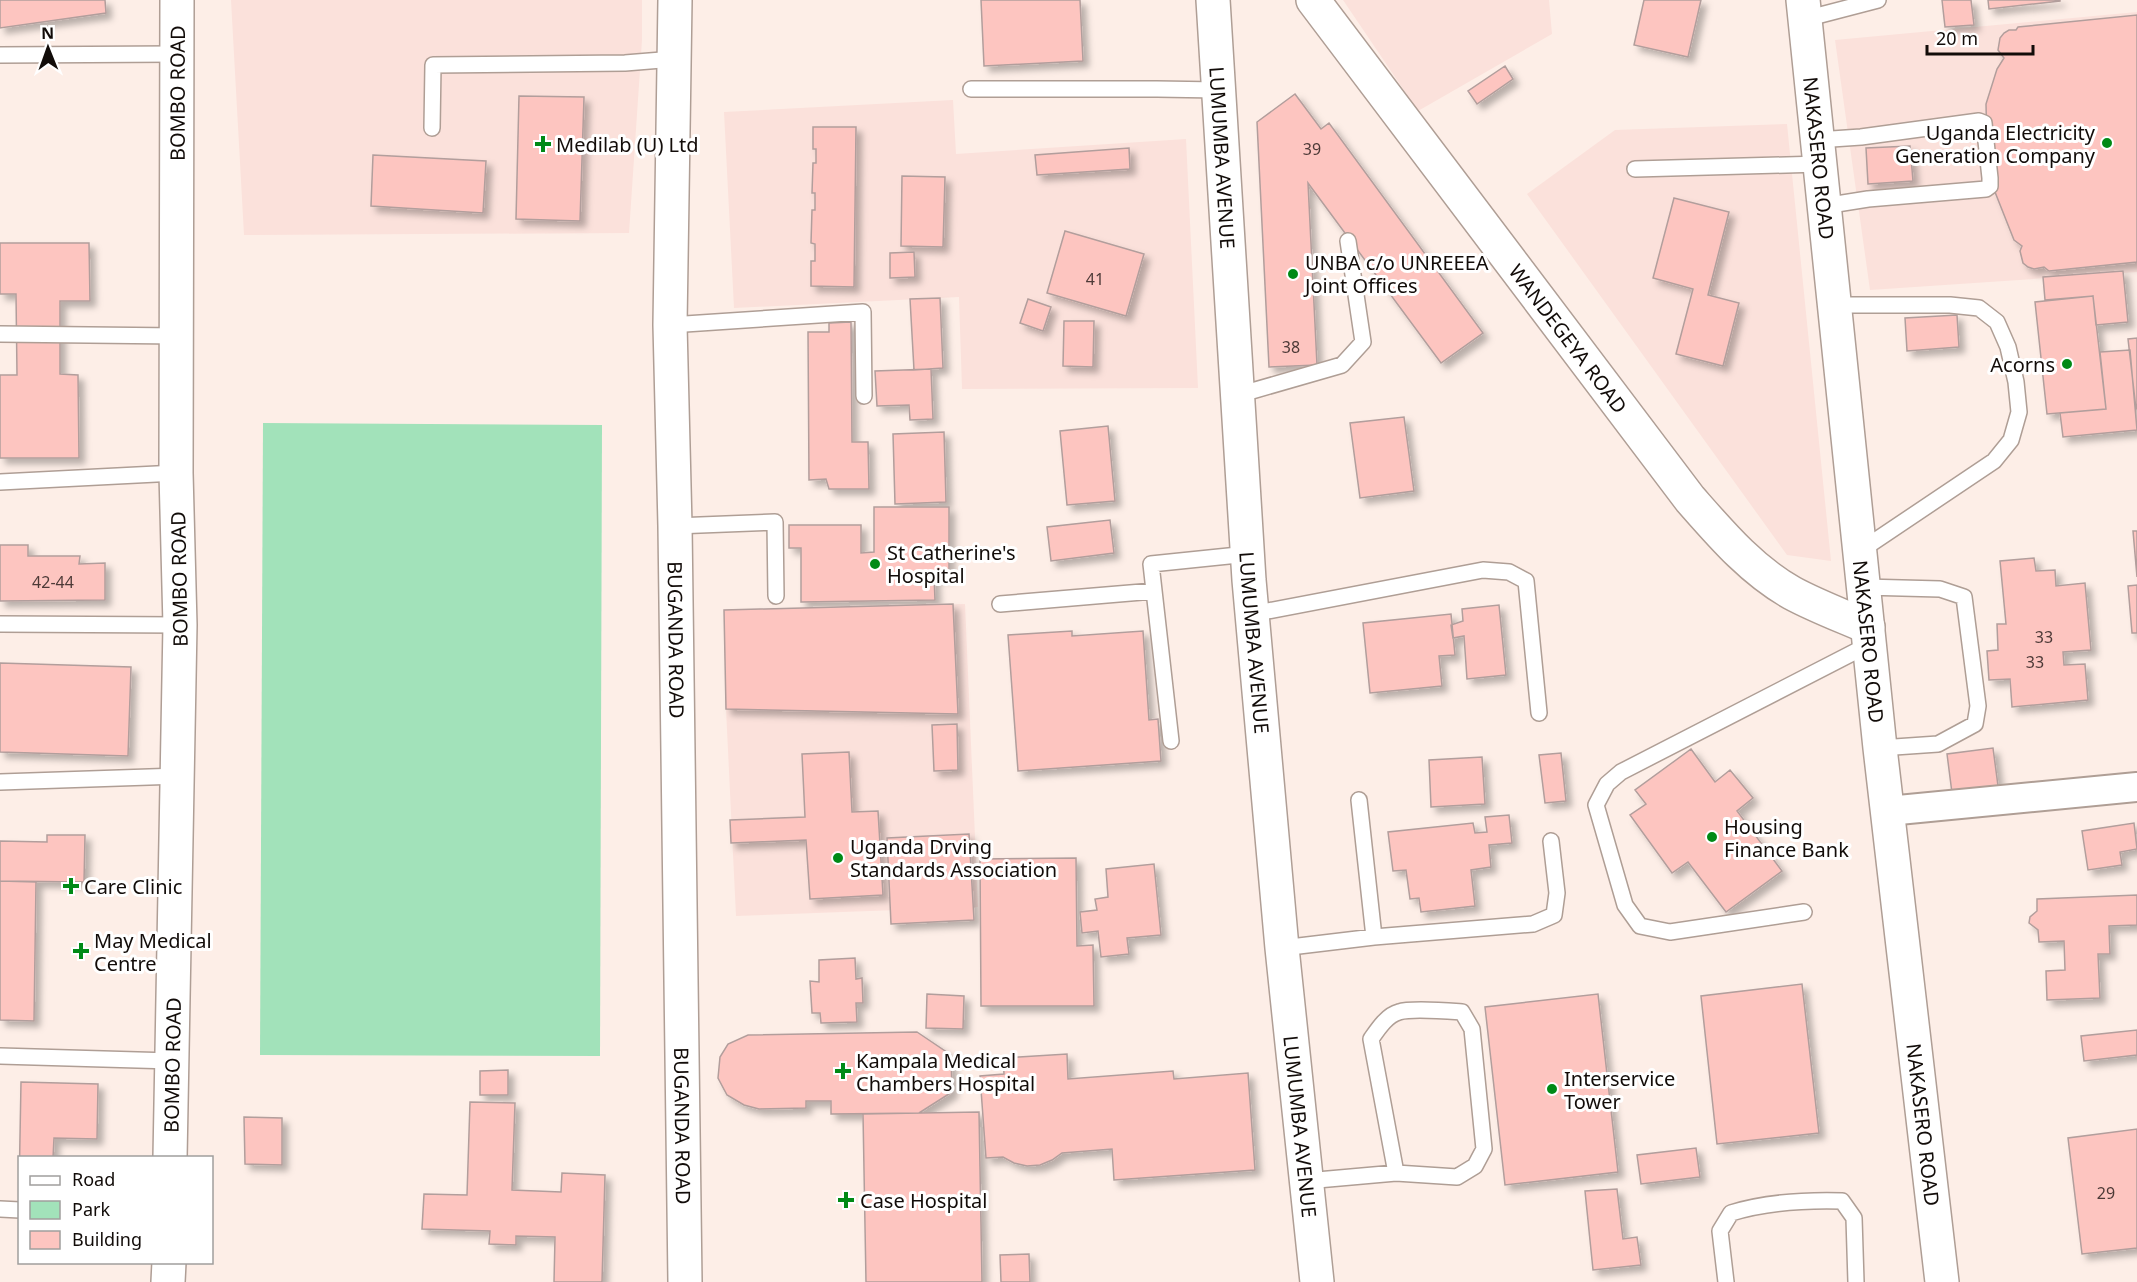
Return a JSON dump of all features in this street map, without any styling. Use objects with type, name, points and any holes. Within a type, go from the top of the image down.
[{"type":"main road","name":"BOMBO ROAD","points":[[170,1156],[179,776],[180,625],[177,474],[177,0]]},
{"type":"main road","name":"BUGANDA ROAD","points":[[675,0],[670,325],[675,526],[685,1282]]},
{"type":"main road","name":"LUMUMBA AVENUE","points":[[1213,0],[1252,614],[1282,948],[1317,1282]]},
{"type":"main road","name":"WANDEGEYA ROAD","points":[[1313,0],[1690,499],[1729,543],[1760,570],[1791,592],[1869,636]]},
{"type":"main road","name":"NAKASERO ROAD","points":[[1804,9],[1880,748],[1942,1282]]},
{"type":"main road","points":[[168,1282],[169,1264]]},
{"type":"street","points":[[1888,811],[2137,787]]},
{"type":"lane","points":[[1804,9],[1878,0]]},
{"type":"lane","points":[[0,55],[176,54]]},
{"type":"lane","points":[[432,128],[433,65],[625,63],[674,59]]},
{"type":"lane","points":[[971,89],[1218,90]]},
{"type":"lane","points":[[1635,169],[1819,152],[1861,137],[1979,121],[1984,123],[1990,178],[1990,186],[1986,189],[1868,199],[1824,206]]},
{"type":"lane","points":[[1238,395],[1341,365],[1363,342],[1348,241]]},
{"type":"lane","points":[[1834,305],[1950,305],[1979,308],[1997,322],[2008,347],[2016,382],[2019,412],[2011,440],[1995,461],[1860,551]]},
{"type":"lane","points":[[670,325],[862,312],[864,396]]},
{"type":"lane","points":[[0,334],[178,336]]},
{"type":"lane","points":[[0,482],[177,474]]},
{"type":"lane","points":[[675,526],[775,522],[776,596]]},
{"type":"lane","points":[[1171,741],[1152,564],[1248,554]]},
{"type":"lane","points":[[1252,614],[1483,570],[1509,572],[1526,581],[1539,713]]},
{"type":"lane","points":[[1864,587],[1940,589],[1964,597],[1978,706],[1975,724],[1938,744],[1880,748]]},
{"type":"lane","points":[[1000,604],[1154,591]]},
{"type":"lane","points":[[0,624],[180,625]]},
{"type":"lane","points":[[1804,912],[1670,932],[1640,926],[1625,905],[1596,805],[1607,784],[1621,772],[1869,636]]},
{"type":"lane","points":[[0,782],[179,776]]},
{"type":"lane","points":[[1359,800],[1374,937]]},
{"type":"lane","points":[[1282,948],[1374,937],[1533,924],[1554,915],[1557,893],[1551,841]]},
{"type":"lane","points":[[1306,1181],[1396,1173],[1457,1177],[1475,1166],[1484,1149],[1472,1029],[1462,1012],[1442,1010],[1398,1012],[1380,1026],[1371,1039],[1396,1173]]},
{"type":"lane","points":[[0,1056],[172,1061]]},
{"type":"lane","points":[[1726,1282],[1720,1231],[1731,1213],[1756,1205],[1826,1200],[1842,1201],[1854,1218],[1856,1282]]},
{"type":"lane","points":[[0,1209],[18,1210]]},
{"type":"shaded area","points":[[231,0],[642,0],[642,40],[629,233],[244,235]]},
{"type":"shaded area","points":[[1343,0],[1549,0],[1552,34],[1418,111]]},
{"type":"shaded area","points":[[2137,12],[2137,272],[1870,290],[1835,40]]},
{"type":"shaded area","points":[[953,100],[956,154],[1186,139],[1198,388],[962,389],[959,297],[734,308],[724,112]]},
{"type":"shaded area","points":[[1787,124],[1831,561],[1787,555],[1527,194],[1615,130]]},
{"type":"shaded area","points":[[965,604],[978,907],[736,916],[726,709],[724,610]]},
{"type":"green space","points":[[263,423],[602,425],[600,1056],[260,1055]]},
{"type":"building","points":[[0,0],[105,0],[106,13],[0,28]]},
{"type":"building","points":[[981,0],[1080,0],[1083,61],[984,66]]},
{"type":"building","points":[[1644,0],[1701,0],[1688,57],[1634,45]]},
{"type":"building","points":[[1942,0],[1971,0],[1974,25],[1945,27]]},
{"type":"building","points":[[1988,0],[2060,0],[2060,1],[1989,9]]},
{"type":"building","points":[[2137,15],[2137,262],[2049,271],[2044,267],[2034,269],[2028,267],[2023,263],[2020,251],[2022,246],[2014,240],[1995,192],[1987,149],[1986,104],[1997,69],[2004,58],[1998,50],[2000,38],[2004,33],[2016,30],[2018,27]]},
{"type":"building","points":[[1505,66],[1513,79],[1477,104],[1468,91]]},
{"type":"building","points":[[1295,94],[1321,129],[1329,123],[1483,333],[1441,363],[1308,183],[1317,365],[1269,367],[1257,122]]},
{"type":"building","points":[[519,96],[584,97],[580,221],[516,219]]},
{"type":"building","points":[[813,127],[856,127],[854,287],[811,286],[811,261],[815,261],[815,244],[811,243],[812,210],[815,210],[815,193],[812,193],[813,163],[816,163],[816,149],[813,149]]},
{"type":"building","points":[[1910,146],[1913,181],[1868,184],[1866,148]]},
{"type":"building","points":[[1129,148],[1130,169],[1037,175],[1035,155]]},
{"type":"building","points":[[373,155],[486,161],[483,213],[371,206]]},
{"type":"building","points":[[902,176],[945,177],[943,247],[901,246]]},
{"type":"building","points":[[1674,198],[1729,212],[1708,295],[1739,303],[1723,366],[1676,354],[1693,289],[1653,278]]},
{"type":"building","points":[[1065,231],[1144,254],[1126,316],[1047,293]]},
{"type":"building","points":[[0,243],[89,243],[90,301],[60,301],[60,374],[78,375],[79,458],[0,458],[0,375],[17,375],[16,294],[0,294]]},
{"type":"building","points":[[914,252],[915,277],[890,278],[890,253]]},
{"type":"building","points":[[2123,271],[2128,322],[2096,325],[2093,296],[2045,300],[2043,277]]},
{"type":"building","points":[[2093,296],[2106,409],[2047,414],[2035,302]]},
{"type":"building","points":[[940,298],[943,368],[914,370],[910,299]]},
{"type":"building","points":[[1028,299],[1051,307],[1043,331],[1020,323]]},
{"type":"building","points":[[1957,315],[1959,347],[1907,351],[1905,318]]},
{"type":"building","points":[[1064,321],[1094,321],[1093,367],[1063,366]]},
{"type":"building","points":[[851,322],[852,442],[868,442],[869,489],[829,489],[826,479],[809,480],[808,332],[829,332],[829,323]]},
{"type":"building","points":[[2137,338],[2137,408],[2136,409],[2128,339]]},
{"type":"building","points":[[2130,350],[2137,430],[2063,437],[2060,413],[2106,409],[2100,352]]},
{"type":"building","points":[[931,369],[933,419],[910,420],[909,405],[877,406],[875,371]]},
{"type":"building","points":[[1404,417],[1414,491],[1360,498],[1350,423]]},
{"type":"building","points":[[1108,426],[1115,501],[1067,505],[1060,431]]},
{"type":"building","points":[[944,432],[946,502],[895,504],[893,434]]},
{"type":"building","name":"St Catherine's Hospital","points":[[874,507],[949,507],[949,576],[934,576],[935,600],[801,602],[801,548],[789,548],[789,525],[861,525],[861,553],[874,552]]},
{"type":"building","points":[[1110,520],[1114,553],[1051,561],[1047,527]]},
{"type":"building","points":[[2133,531],[2137,531],[2137,577]]},
{"type":"building","points":[[0,545],[28,545],[28,556],[80,556],[79,564],[105,563],[105,600],[0,601]]},
{"type":"building","points":[[2034,558],[2036,571],[2055,570],[2056,586],[2085,583],[2091,650],[2063,652],[2064,665],[2085,664],[2088,700],[2012,707],[2010,679],[1989,680],[1987,651],[1998,650],[1997,624],[2006,624],[2000,561]]},
{"type":"building","points":[[2137,585],[2137,633],[2132,633],[2128,586]]},
{"type":"building","points":[[953,604],[958,714],[726,709],[724,610]]},
{"type":"building","points":[[1499,605],[1506,675],[1467,679],[1464,636],[1453,638],[1451,625],[1463,621],[1462,609]]},
{"type":"building","points":[[1451,614],[1455,655],[1439,656],[1442,686],[1370,693],[1363,623]]},
{"type":"building","points":[[1072,631],[1072,636],[1143,631],[1149,720],[1158,719],[1161,761],[1018,771],[1008,635]]},
{"type":"building","points":[[0,663],[131,667],[128,756],[0,752]]},
{"type":"building","points":[[957,724],[958,770],[934,771],[932,725]]},
{"type":"building","points":[[1993,748],[1998,786],[1952,793],[1947,754]]},
{"type":"building","points":[[1691,749],[1715,782],[1730,770],[1753,798],[1737,811],[1782,871],[1726,912],[1688,862],[1672,873],[1630,815],[1646,804],[1635,790]]},
{"type":"building","points":[[849,752],[852,812],[878,811],[883,895],[810,899],[806,840],[731,843],[730,820],[805,817],[802,754]]},
{"type":"building","points":[[1561,753],[1566,801],[1545,803],[1539,755]]},
{"type":"building","points":[[1482,757],[1485,804],[1431,807],[1429,760]]},
{"type":"building","points":[[1509,815],[1512,843],[1489,845],[1491,867],[1471,870],[1475,906],[1421,912],[1419,898],[1410,899],[1406,870],[1393,871],[1388,832],[1473,823],[1475,833],[1487,832],[1485,817]]},
{"type":"building","points":[[2134,823],[2137,849],[2120,852],[2122,865],[2088,870],[2082,831]]},
{"type":"building","points":[[969,834],[974,920],[891,924],[887,838]]},
{"type":"building","points":[[47,835],[85,835],[84,882],[0,881],[0,841],[47,842]]},
{"type":"building","points":[[1076,858],[1077,946],[1093,945],[1094,1006],[981,1006],[980,859]]},
{"type":"building","points":[[1154,864],[1161,935],[1127,938],[1129,954],[1101,957],[1098,931],[1082,933],[1080,912],[1097,910],[1095,899],[1108,897],[1106,869]]},
{"type":"building","points":[[0,881],[36,882],[34,1021],[0,1020]]},
{"type":"building","points":[[2137,895],[2137,925],[2109,926],[2110,954],[2098,954],[2100,998],[2047,1000],[2046,971],[2065,970],[2064,941],[2039,942],[2038,930],[2029,923],[2030,917],[2037,911],[2037,899]]},
{"type":"building","points":[[855,958],[856,979],[862,978],[863,1003],[856,1003],[857,1022],[821,1023],[820,1013],[812,1013],[810,981],[819,982],[819,960]]},
{"type":"building","points":[[1802,984],[1819,1133],[1717,1144],[1701,996]]},
{"type":"building","points":[[927,994],[964,996],[963,1029],[926,1028]]},
{"type":"building","name":"Interservice Tower","points":[[1598,994],[1618,1172],[1505,1185],[1485,1007]]},
{"type":"building","points":[[2137,1030],[2137,1055],[2084,1061],[2081,1036]]},
{"type":"building","name":"Kampala Medical Chambers Hospital","points":[[917,1032],[951,1055],[952,1092],[919,1113],[831,1114],[831,1101],[806,1101],[806,1108],[759,1109],[744,1105],[727,1095],[718,1078],[720,1057],[728,1044],[748,1035]]},
{"type":"building","points":[[1067,1054],[1068,1079],[1173,1071],[1174,1079],[1248,1073],[1255,1170],[1114,1180],[1112,1149],[1062,1153],[1040,1165],[1027,1166],[1003,1157],[986,1158],[980,1076],[1004,1074],[1003,1058]]},
{"type":"building","points":[[508,1070],[508,1095],[480,1095],[480,1071]]},
{"type":"building","points":[[21,1082],[98,1084],[97,1139],[54,1138],[53,1156],[20,1156]]},
{"type":"building","points":[[470,1102],[515,1103],[512,1190],[561,1192],[562,1173],[605,1175],[602,1282],[554,1282],[555,1237],[516,1236],[516,1245],[489,1244],[490,1231],[422,1229],[424,1194],[467,1195]]},
{"type":"building","points":[[979,1112],[982,1282],[866,1282],[863,1114]]},
{"type":"building","points":[[244,1117],[282,1118],[282,1165],[245,1164]]},
{"type":"building","points":[[2137,1129],[2137,1248],[2082,1254],[2068,1138]]},
{"type":"building","points":[[1696,1148],[1700,1177],[1641,1184],[1637,1155]]},
{"type":"building","points":[[1617,1189],[1623,1239],[1637,1237],[1641,1265],[1593,1270],[1585,1191]]},
{"type":"building","points":[[1029,1254],[1030,1282],[1001,1282],[1000,1255]]},
{"type":"place","name":"Uganda Electricity Generation Company","points":[[2107,143]]},
{"type":"place","name":"Medilab (U) Ltd","points":[[543,144]]},
{"type":"place","name":"UNBA c/o UNREEEA Joint Offices","points":[[1293,274]]},
{"type":"place","name":"Acorns","points":[[2067,364]]},
{"type":"place","name":"St Catherine's Hospital","points":[[875,564]]},
{"type":"place","name":"Housing Finance Bank","points":[[1712,837]]},
{"type":"place","name":"Uganda Drving Standards Association","points":[[838,858]]},
{"type":"place","name":"Care Clinic","points":[[71,886]]},
{"type":"place","name":"May Medical Centre","points":[[81,951]]},
{"type":"place","name":"Kampala Medical Chambers Hospital","points":[[843,1071]]},
{"type":"place","name":"Interservice Tower","points":[[1552,1089]]},
{"type":"place","name":"Case Hospital","points":[[846,1200]]}]
